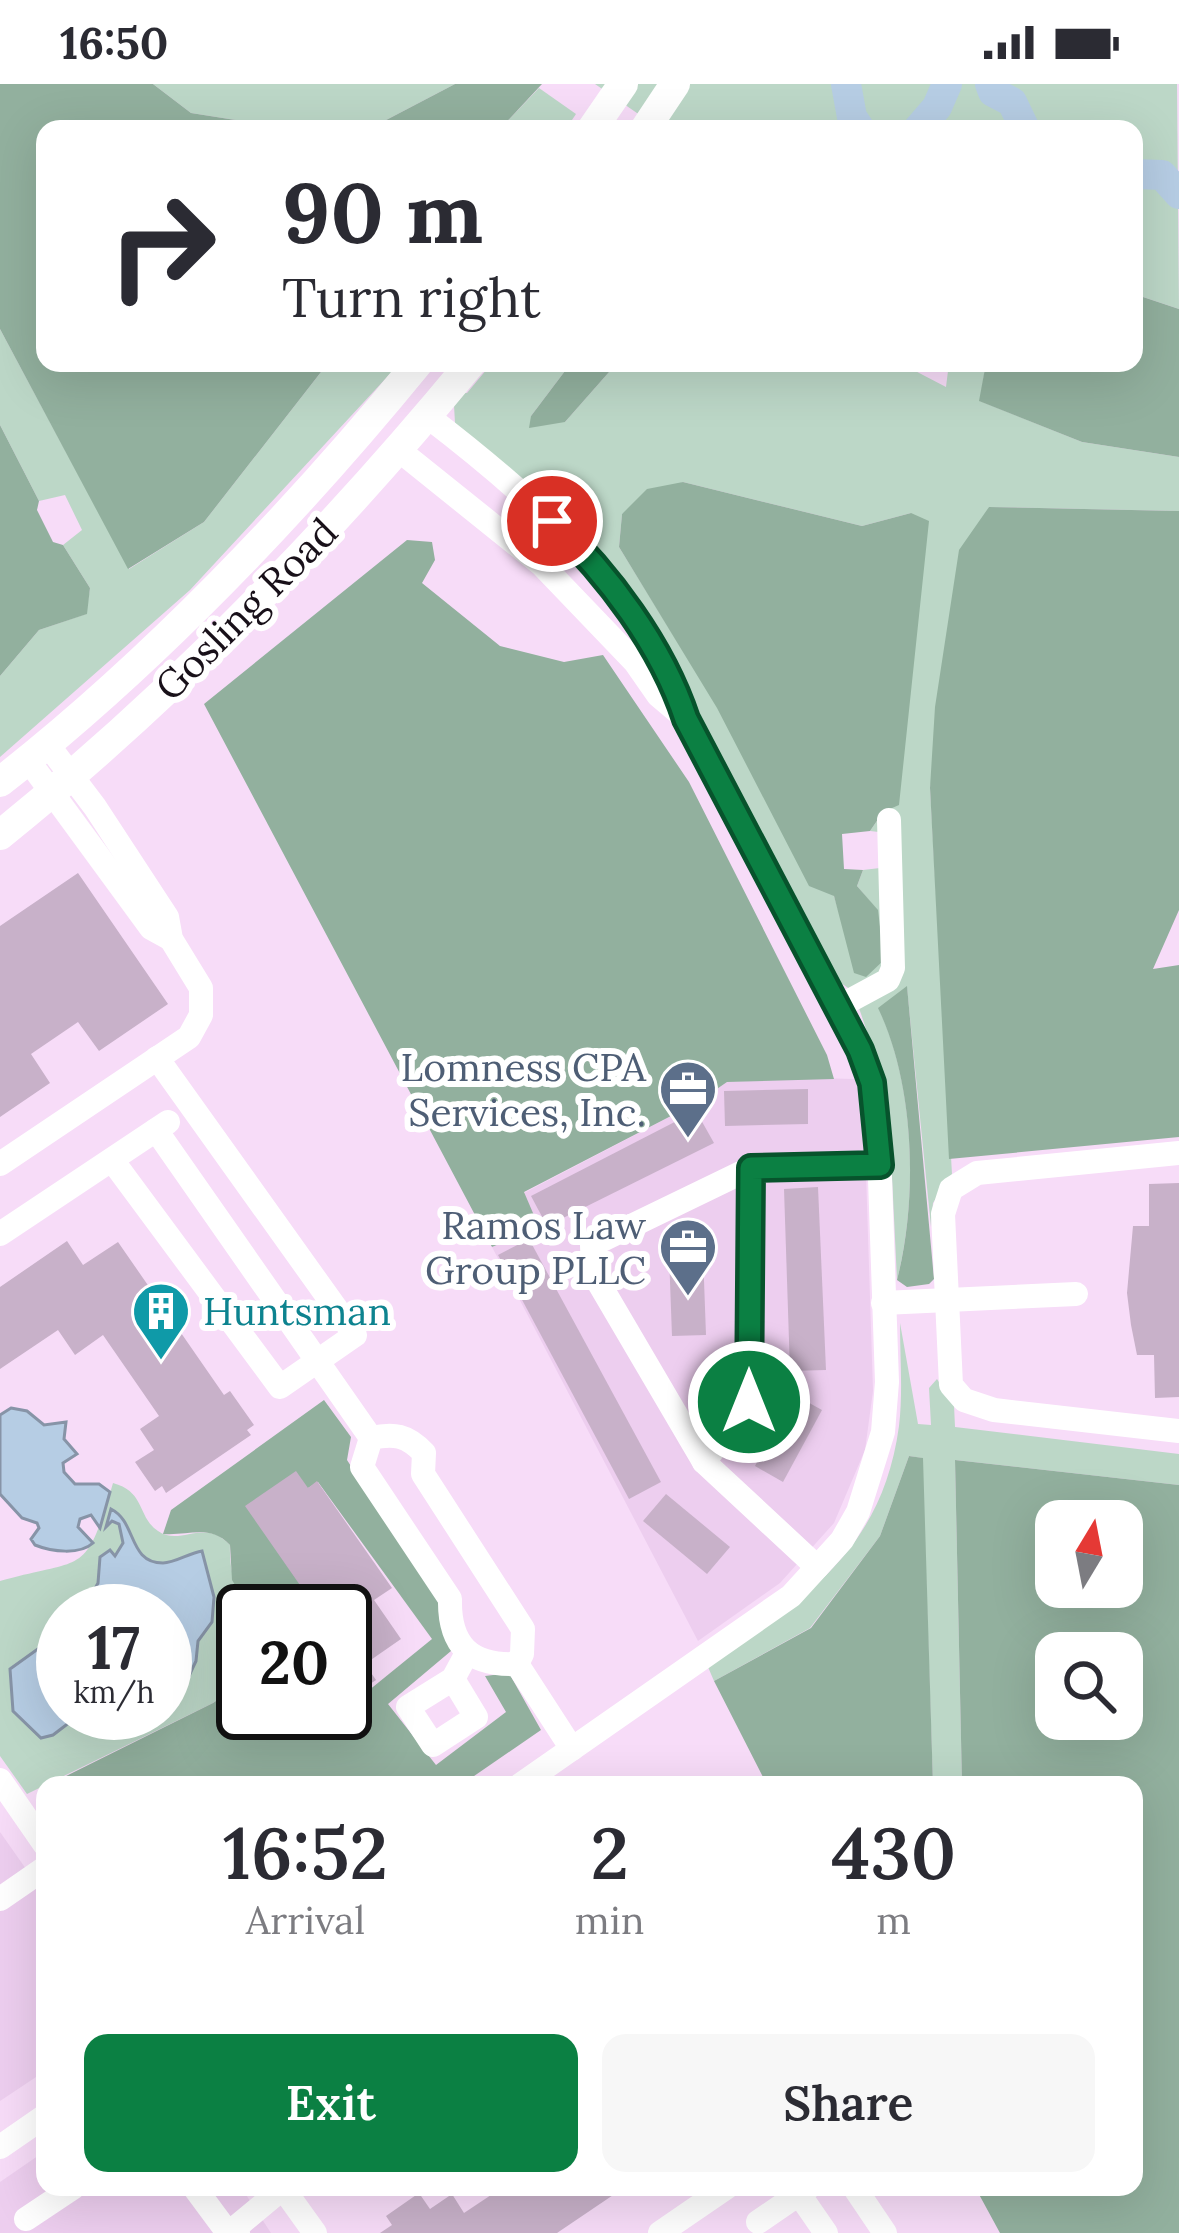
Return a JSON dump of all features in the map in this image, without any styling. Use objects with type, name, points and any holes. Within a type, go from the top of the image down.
[{"type":"main road","points":[[598,120],[622,84]]},
{"type":"main road","points":[[651,120],[675,84]]},
{"type":"main road","name":"Gosling Road","points":[[0,782],[38,752],[242,557],[410,372]]},
{"type":"main road","name":"Gosling Road","points":[[0,835],[215,645],[400,451],[464,372]]},
{"type":"street","points":[[427,416],[500,472],[578,546],[652,645],[860,1050],[872,1083],[880,1165],[886,1399],[874,1470],[858,1513],[842,1540],[791,1596],[533,1776]]},
{"type":"street","points":[[400,451],[542,565],[686,719]]},
{"type":"street","points":[[0,1164],[188,1036],[201,1016],[202,988],[171,938],[151,928],[63,784],[38,752]]},
{"type":"street","points":[[838,1006],[888,980],[893,968],[889,820]]},
{"type":"street","points":[[112,1160],[280,1388],[355,1334],[157,1058]]},
{"type":"street","points":[[0,1234],[189,1108]]},
{"type":"street","points":[[156,1130],[371,1438]]},
{"type":"street","points":[[1179,1153],[977,1173],[951,1189],[943,1214],[951,1385],[964,1400],[994,1410],[1179,1431]]},
{"type":"street","points":[[817,1568],[704,1462],[593,1273],[592,1245],[751,1168],[880,1165]]},
{"type":"street","points":[[704,1462],[749,1402],[751,1168]]},
{"type":"street","points":[[883,1303],[1076,1294]]},
{"type":"street","points":[[371,1438],[392,1434],[412,1440],[424,1453],[423,1474],[523,1629],[517,1664]]},
{"type":"street","points":[[371,1438],[362,1467],[450,1598],[450,1624],[466,1653],[493,1665],[517,1664]]},
{"type":"street","points":[[453,1679],[466,1653]]},
{"type":"street","points":[[517,1664],[572,1749]]},
{"type":"street","points":[[0,1780],[36,1832]]},
{"type":"street","points":[[0,1899],[36,1874]]},
{"type":"street","points":[[0,2147],[36,2122]]},
{"type":"street","points":[[26,2219],[60,2196]]},
{"type":"street","points":[[202,2196],[233,2232],[274,2196]]},
{"type":"street","points":[[289,2196],[314,2233]]},
{"type":"street","points":[[660,2233],[714,2196]]},
{"type":"street","points":[[756,2229],[797,2196]]},
{"type":"street","points":[[807,2196],[826,2233]]},
{"type":"street","points":[[860,2196],[885,2233]]},
{"type":"shaded area","points":[[855,1079],[864,1111],[873,1391],[865,1450],[834,1523],[780,1583],[698,1641],[492,1247],[538,1227],[524,1193],[698,1102],[727,1082]]},
{"type":"shaded area","points":[[0,1832],[36,1883],[36,2077],[0,2101]]},
{"type":"shaded area","points":[[36,2157],[36,2196],[247,2196],[271,2233],[0,2233],[0,2182]]},
{"type":"green space","points":[[0,84],[153,84],[191,113],[236,120],[36,120],[36,372],[321,372],[204,522],[128,569],[0,329]]},
{"type":"green space","points":[[153,84],[455,84],[386,120],[236,120],[191,113]]},
{"type":"green space","points":[[455,84],[542,84],[508,120],[386,120]]},
{"type":"green space","points":[[595,84],[1177,84],[1179,309],[1143,297],[1143,120],[647,120]]},
{"type":"green space","points":[[539,88],[576,114],[572,120],[509,120]]},
{"type":"green space","points":[[1143,297],[1179,309],[1179,457],[1082,442],[979,401],[984,372],[1143,372]]},
{"type":"green space","points":[[0,329],[129,569],[204,522],[321,372],[392,372],[190,590],[0,757],[0,676],[39,630],[86,614],[90,588],[63,545],[82,530],[65,495],[39,501],[0,425]]},
{"type":"green space","points":[[484,372],[564,372],[531,416],[565,422],[609,372],[917,372],[946,387],[948,372],[985,372],[980,401],[1082,442],[1179,457],[1179,511],[989,507],[930,788],[952,1174],[933,1203],[931,1227],[907,988],[879,1009],[900,1072],[909,1143],[908,1214],[897,1280],[888,1094],[859,1008],[889,986],[879,832],[870,831],[883,812],[911,513],[862,526],[683,482],[622,514],[619,547],[834,896],[840,916],[878,911],[857,886],[863,870],[880,868],[887,967],[851,990],[841,983],[673,665],[455,423],[454,405],[459,393],[467,393]]},
{"type":"green space","points":[[564,372],[609,372],[565,422],[529,428],[531,416]]},
{"type":"green space","points":[[0,425],[39,501],[37,510],[53,542],[63,545],[90,588],[87,614],[39,630],[0,676]]},
{"type":"green space","points":[[683,482],[862,526],[911,513],[929,521],[899,805],[883,812],[870,831],[842,834],[844,869],[863,870],[857,886],[878,910],[884,960],[866,977],[854,973],[834,896],[809,886],[717,708],[619,547],[622,514],[647,489]]},
{"type":"green space","points":[[989,507],[1179,511],[1179,910],[1153,969],[1179,965],[1179,1137],[949,1159],[930,788],[935,707],[959,550]]},
{"type":"green space","points":[[407,540],[432,542],[435,560],[422,583],[500,646],[564,662],[603,655],[689,782],[827,1055],[834,1079],[727,1082],[698,1102],[524,1192],[539,1227],[492,1247],[204,704]]},
{"type":"green space","points":[[907,986],[934,1279],[907,1287],[897,1280],[910,1178],[906,1106],[900,1071],[878,1008]]},
{"type":"green space","points":[[900,1323],[918,1424],[931,1425],[929,1388],[937,1379],[954,1405],[955,1427],[1179,1454],[1179,1485],[955,1460],[962,1776],[933,1776],[922,1458],[909,1456],[880,1536],[810,1628],[714,1681],[708,1667],[805,1595],[856,1540],[890,1470],[901,1388]]},
{"type":"green space","points":[[324,1400],[351,1437],[347,1460],[437,1598],[451,1651],[388,1704],[436,1765],[506,1712],[485,1676],[509,1673],[541,1730],[474,1776],[66,1776],[139,1740],[192,1740],[192,1713],[216,1701],[216,1740],[372,1740],[372,1688],[432,1639],[318,1482],[308,1488],[311,1584],[234,1584],[230,1545],[222,1539],[207,1533],[163,1534],[171,1510]]},
{"type":"green space","points":[[909,1456],[923,1458],[933,1776],[762,1776],[714,1681],[811,1628],[880,1536]]},
{"type":"green space","points":[[955,1460],[1179,1485],[1179,2233],[1000,2233],[980,2196],[1143,2196],[1143,1776],[962,1776]]},
{"type":"green space","points":[[113,1483],[131,1492],[158,1531],[175,1536],[211,1533],[230,1545],[236,1584],[216,1584],[216,1701],[192,1713],[192,1584],[36,1584],[36,1740],[137,1740],[64,1776],[36,1776],[36,1790],[27,1794],[0,1756],[0,1581],[66,1564],[88,1549]]},
{"type":"water","points":[[11,1408],[27,1411],[44,1425],[66,1422],[64,1439],[77,1454],[63,1463],[64,1472],[75,1484],[99,1484],[110,1492],[100,1528],[91,1515],[80,1519],[78,1527],[93,1543],[87,1547],[66,1551],[35,1545],[31,1539],[39,1528],[37,1523],[22,1518],[0,1494],[0,1415]]},
{"type":"water","points":[[111,1509],[152,1561],[168,1563],[202,1551],[214,1597],[212,1622],[198,1641],[192,1670],[192,1584],[97,1584],[100,1557],[110,1550],[115,1556],[123,1543],[119,1524],[112,1521],[106,1527]]},
{"type":"water","points":[[36,1650],[36,1733],[13,1711],[10,1669]]},
{"type":"building","points":[[78,873],[168,1004],[99,1051],[78,1022],[31,1054],[50,1083],[0,1117],[0,926]]},
{"type":"building","points":[[808,1089],[808,1124],[725,1126],[724,1091]]},
{"type":"building","points":[[696,1111],[714,1143],[547,1226],[531,1196]]},
{"type":"building","points":[[1179,1183],[1179,1397],[1155,1398],[1154,1355],[1137,1355],[1131,1325],[1127,1293],[1133,1226],[1149,1226],[1149,1184]]},
{"type":"building","points":[[818,1187],[826,1370],[790,1371],[784,1189]]},
{"type":"building","points":[[529,1239],[661,1482],[629,1499],[498,1255]]},
{"type":"building","name":"Huntsman","points":[[67,1241],[83,1265],[118,1242],[224,1395],[230,1391],[254,1425],[247,1430],[251,1435],[166,1493],[162,1486],[155,1491],[135,1462],[154,1450],[140,1429],[159,1416],[103,1335],[75,1355],[58,1330],[0,1369],[0,1287]]},
{"type":"building","points":[[703,1253],[706,1335],[672,1336],[669,1254]]},
{"type":"building","points":[[793,1394],[822,1410],[783,1482],[755,1466]]},
{"type":"building","points":[[296,1471],[308,1488],[317,1481],[392,1588],[374,1600],[401,1639],[372,1659],[372,1584],[299,1584],[245,1506]]},
{"type":"building","points":[[666,1494],[730,1547],[707,1574],[643,1521]]},
{"type":"building","points":[[415,2196],[421,2196],[430,2209],[453,2196],[464,2213],[490,2196],[612,2196],[557,2233],[380,2233],[392,2225],[386,2216]]},
{"type":"waterway","points":[[846,84],[854,120]]},
{"type":"waterway","points":[[926,120],[947,84]]},
{"type":"waterway","points":[[990,84],[993,92],[1012,102],[1021,120]]},
{"type":"waterway","points":[[1143,174],[1162,175],[1179,194]]},
{"type":"place","name":"Lomness CPA Services, Inc.","points":[[688,1140]]},
{"type":"place","name":"Ramos Law Group PLLC","points":[[688,1298]]},
{"type":"place","name":"Huntsman","points":[[161,1362]]},
{"type":"route","points":[[552,521],[578,546],[652,645],[675,684],[686,719],[860,1050],[872,1083],[880,1165],[751,1168],[749,1402]]}]
